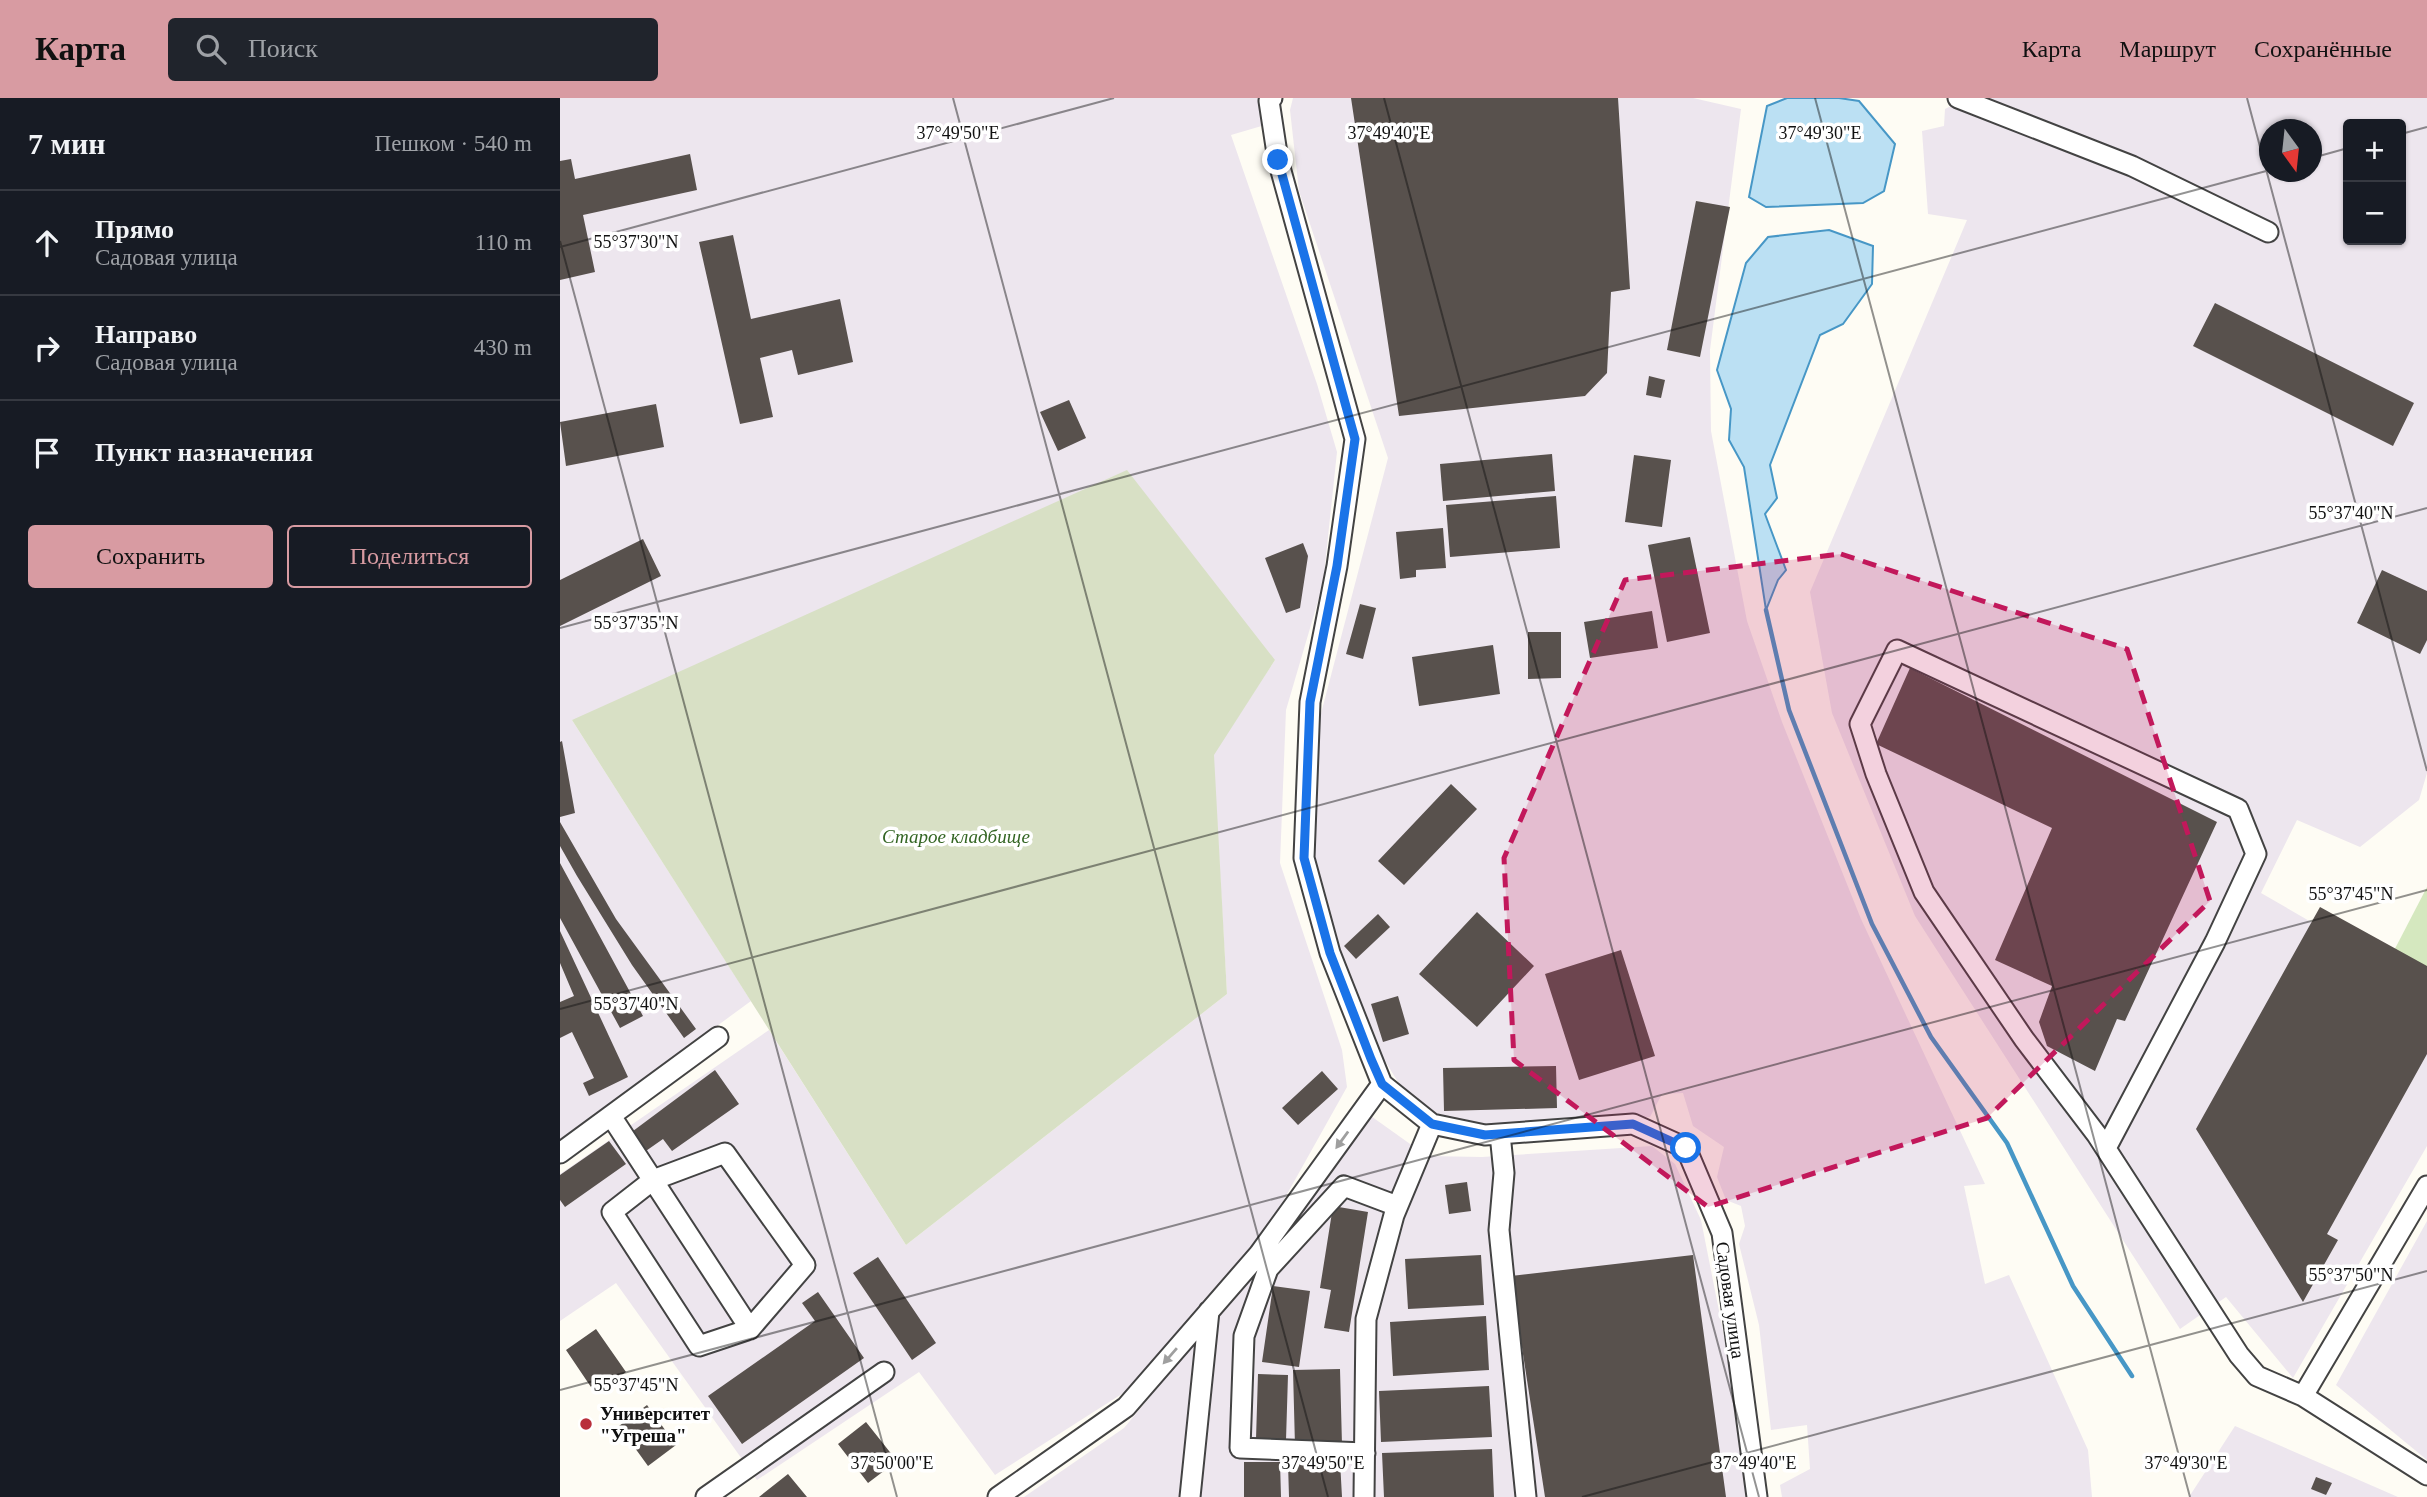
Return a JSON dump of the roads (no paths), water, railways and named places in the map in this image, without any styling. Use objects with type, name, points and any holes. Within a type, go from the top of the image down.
[{"type":"street","name":"Садовая улица","points":[[1272,98],[1269,101],[1278,160],[1355,439],[1337,566],[1310,702],[1304,858],[1330,953],[1382,1084],[1432,1124],[1485,1135],[1633,1124],[1686,1148],[1722,1233],[1757,1497]]},
{"type":"street","points":[[1958,98],[2132,166],[2268,232]]},
{"type":"street","points":[[2106,1148],[2215,942],[2256,854],[2238,810],[1898,650],[1860,724],[1876,774],[1924,892],[2024,1039],[2106,1148],[2239,1356],[2257,1376],[2303,1396],[2427,1475]]},
{"type":"street","points":[[560,1153],[718,1037]]},
{"type":"street","points":[[998,1497],[1125,1407],[1259,1254],[1382,1084]]},
{"type":"street","points":[[611,1116],[750,1329]]},
{"type":"street","points":[[1364,1497],[1366,1319],[1397,1206],[1432,1124]]},
{"type":"street","points":[[1500,1134],[1504,1173],[1499,1230],[1526,1497]]},
{"type":"street","points":[[725,1153],[805,1265],[750,1329],[699,1346],[612,1212],[653,1180],[725,1153]]},
{"type":"street","points":[[1364,1453],[1240,1448],[1244,1336],[1268,1269],[1344,1186],[1397,1206]]},
{"type":"street","points":[[2303,1396],[2427,1186]]},
{"type":"street","points":[[1190,1497],[1209,1311]]},
{"type":"street","points":[[706,1497],[884,1372]]},
{"type":"water","points":[[1787,98],[1839,98],[1859,101],[1895,144],[1884,191],[1863,203],[1766,207],[1749,197],[1767,106]]},
{"type":"water","points":[[1829,230],[1873,246],[1872,284],[1843,324],[1820,335],[1770,465],[1777,498],[1765,514],[1786,570],[1778,580],[1766,610],[1744,467],[1729,440],[1731,409],[1717,370],[1746,263],[1768,237]]},
{"type":"waterway","points":[[1766,610],[1789,710],[1872,924],[1931,1037],[2007,1143],[2073,1286],[2132,1376]]},
{"type":"place","name":"Университет \"Угреша\"","points":[[586,1424]]},
{"type":"park label","name":"Старое кладбище","points":[[956,836]]}]
